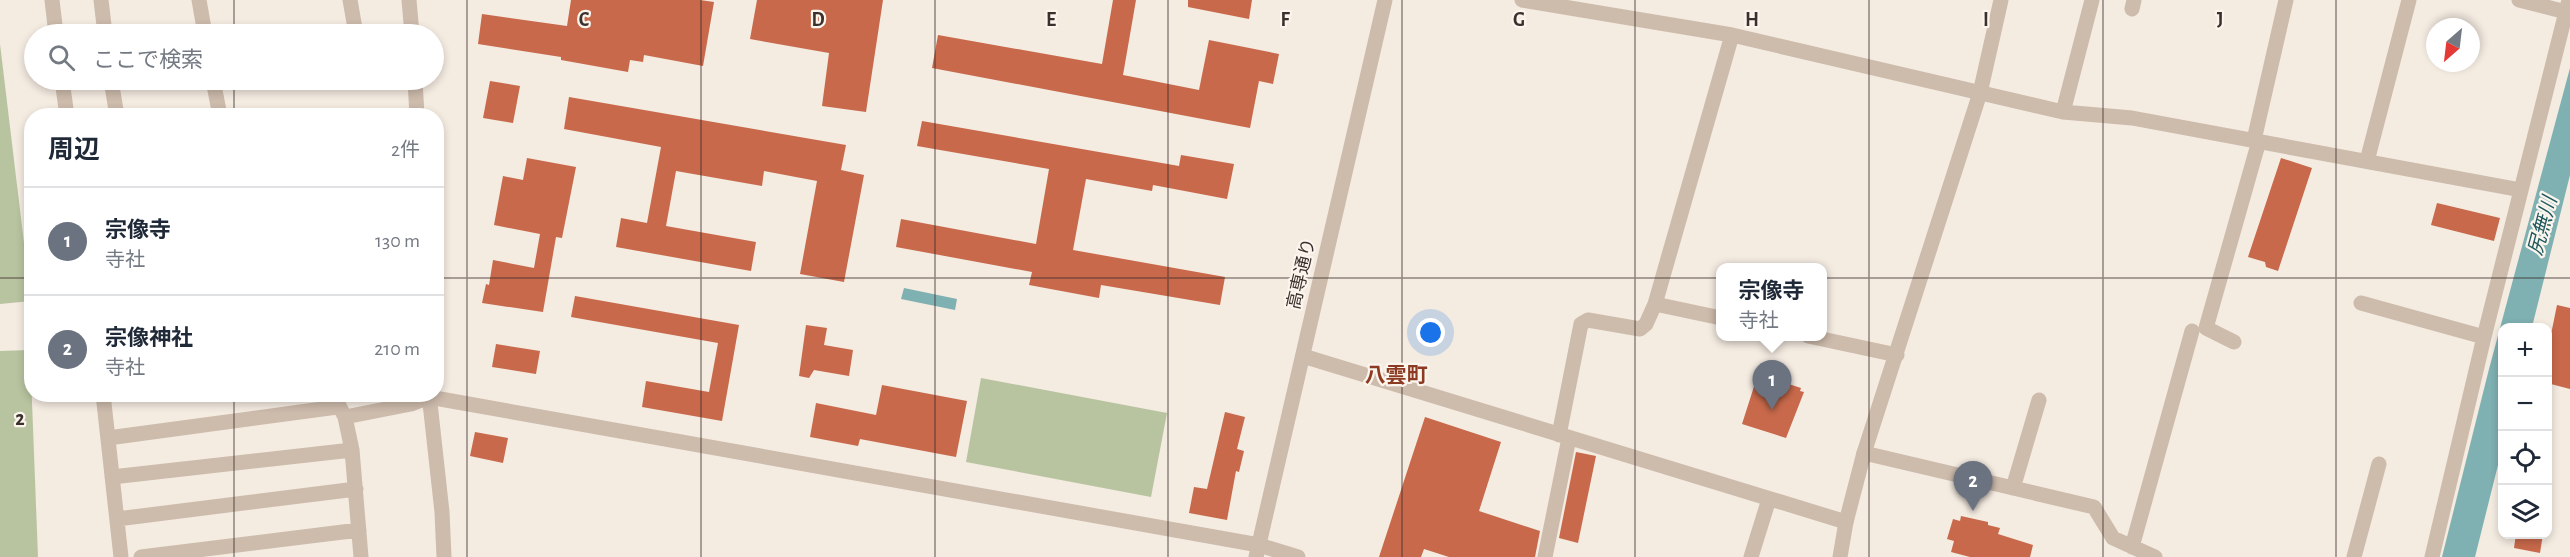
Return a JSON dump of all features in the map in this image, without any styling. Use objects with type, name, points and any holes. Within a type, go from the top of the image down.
[{"type":"street","points":[[52,0],[55,24]]},
{"type":"street","points":[[101,0],[104,24]]},
{"type":"street","points":[[199,0],[203,24]]},
{"type":"street","points":[[350,0],[354,24]]},
{"type":"street","points":[[409,0],[411,24]]},
{"type":"street","name":"高専通り","points":[[1257,551],[1385,0]]},
{"type":"street","points":[[1522,0],[1732,35],[2063,112],[2132,118],[2521,190]]},
{"type":"street","points":[[1840,557],[1845,522],[1864,453],[1980,93],[2001,0]]},
{"type":"street","points":[[2063,112],[2092,0]]},
{"type":"street","points":[[2234,342],[2206,328],[2257,141],[2286,0]]},
{"type":"street","points":[[2367,161],[2409,0]]},
{"type":"street","points":[[2432,557],[2484,337],[2568,6],[2519,0]]},
{"type":"street","points":[[1545,557],[1581,324],[1588,320],[1640,329],[1646,324],[1655,304],[1732,35]]},
{"type":"street","points":[[63,90],[66,108]]},
{"type":"street","points":[[113,90],[116,108]]},
{"type":"street","points":[[215,90],[218,108]]},
{"type":"street","points":[[416,90],[417,108]]},
{"type":"street","points":[[2361,303],[2484,337]]},
{"type":"street","points":[[1655,304],[1716,317]]},
{"type":"street","points":[[2132,547],[2192,331]]},
{"type":"street","points":[[1827,340],[1897,355]]},
{"type":"street","points":[[1303,356],[1845,522]]},
{"type":"street","points":[[444,399],[1299,557]]},
{"type":"street","points":[[2013,488],[2039,400]]},
{"type":"street","points":[[105,402],[121,557]]},
{"type":"street","points":[[108,438],[338,406],[416,402]]},
{"type":"street","points":[[430,402],[442,512],[444,557]]},
{"type":"street","points":[[338,406],[352,450],[361,557]]},
{"type":"street","points":[[112,477],[352,450]]},
{"type":"street","points":[[1864,453],[2094,507],[2113,538],[2155,557]]},
{"type":"street","points":[[2354,557],[2379,464]]},
{"type":"street","points":[[117,519],[356,489]]},
{"type":"street","points":[[1751,557],[1769,499]]},
{"type":"street","points":[[141,557],[359,530]]},
{"type":"green space","points":[[0,44],[24,243],[24,302],[0,304]]},
{"type":"green space","points":[[24,350],[24,402],[32,402],[38,557],[0,557],[0,351]]},
{"type":"green space","points":[[981,378],[1167,413],[1151,497],[966,462]]},
{"type":"water","name":"尻無川","points":[[2570,68],[2570,175],[2533,323],[2501,323]]},
{"type":"water","points":[[904,288],[957,299],[955,310],[901,299]]},
{"type":"water","points":[[2498,336],[2498,465],[2475,557],[2442,557]]},
{"type":"building","points":[[571,0],[700,0],[714,2],[703,66],[644,55],[643,62],[630,60],[628,72],[561,60],[561,57],[478,44],[482,14],[567,26]]},
{"type":"building","points":[[757,0],[883,0],[866,112],[822,106],[829,53],[750,39]]},
{"type":"building","points":[[1113,0],[1136,0],[1123,75],[1199,90],[1209,40],[1279,54],[1273,84],[1259,81],[1250,128],[932,68],[938,35],[1102,64]]},
{"type":"building","points":[[1188,0],[1252,0],[1249,19],[1188,7]]},
{"type":"building","points":[[490,81],[520,86],[513,123],[483,118]]},
{"type":"building","points":[[569,97],[846,145],[841,170],[864,175],[844,282],[800,274],[817,181],[764,171],[762,186],[676,171],[666,226],[756,242],[751,271],[616,247],[621,218],[647,223],[661,147],[564,129]]},
{"type":"building","points":[[922,121],[1179,166],[1181,155],[1234,164],[1227,199],[1153,185],[1152,191],[1086,179],[1073,250],[1225,277],[1220,305],[1101,285],[1099,298],[1029,285],[1032,272],[896,247],[901,219],[1036,244],[1049,169],[917,146]]},
{"type":"building","points":[[527,158],[576,167],[562,238],[556,237],[543,312],[482,303],[486,284],[489,285],[493,260],[534,268],[540,234],[494,225],[503,176],[523,180]]},
{"type":"building","points":[[2281,158],[2312,168],[2278,271],[2266,267],[2265,262],[2248,257]]},
{"type":"building","points":[[2437,203],[2500,218],[2494,241],[2431,225]]},
{"type":"building","points":[[575,296],[739,325],[722,421],[642,407],[646,381],[709,392],[718,343],[571,317]]},
{"type":"building","points":[[2557,305],[2570,308],[2570,389],[2552,384],[2552,330]]},
{"type":"building","points":[[806,325],[827,328],[824,345],[853,350],[849,376],[814,370],[809,378],[799,376]]},
{"type":"building","points":[[496,344],[540,351],[536,374],[492,367]]},
{"type":"building","points":[[1758,374],[1801,388],[1800,391],[1804,392],[1786,438],[1742,424]]},
{"type":"building","points":[[882,385],[967,401],[956,457],[860,439],[858,446],[810,437],[816,403],[876,415]]},
{"type":"building","points":[[1225,412],[1245,417],[1237,449],[1244,451],[1239,472],[1236,471],[1227,520],[1189,513],[1194,487],[1207,489]]},
{"type":"building","points":[[1425,417],[1501,442],[1479,511],[1540,531],[1535,557],[1449,557],[1424,549],[1421,557],[1379,557]]},
{"type":"building","points":[[475,432],[508,438],[503,463],[470,456]]},
{"type":"building","points":[[1576,452],[1596,456],[1578,543],[1559,538]]},
{"type":"building","points":[[1961,516],[1988,522],[1988,525],[2000,528],[1998,534],[2033,545],[2030,557],[1970,557],[1951,552],[1954,541],[1947,539],[1953,519],[1960,521]]},
{"type":"building","points":[[2515,539],[2542,539],[2540,553],[2514,548]]},
{"type":"place","name":"宗像寺","points":[[1772,410]]},
{"type":"place","name":"宗像神社","points":[[1973,511]]},
{"type":"district","name":"八雲町","points":[[1396,375]]}]
